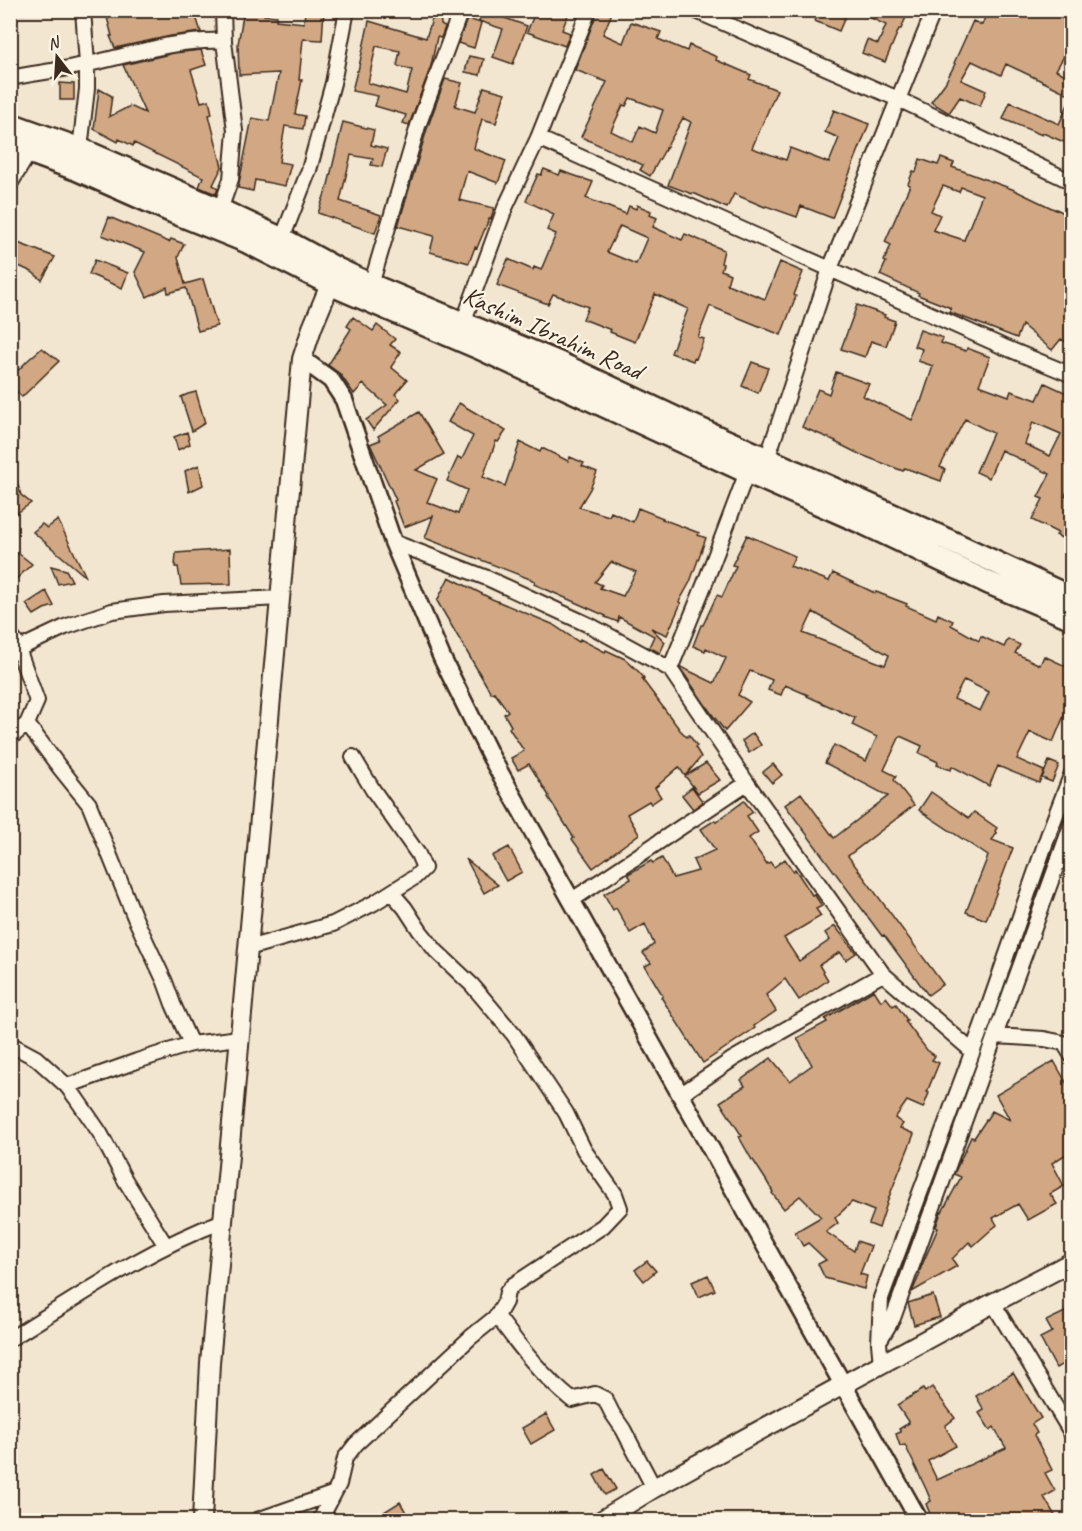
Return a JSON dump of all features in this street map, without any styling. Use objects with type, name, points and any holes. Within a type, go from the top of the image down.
[{"type":"highway","name":"Kashim Ibrahim Road","points":[[10,124],[80,149],[220,210],[278,247],[408,319],[479,348],[747,472],[866,524],[989,583],[1071,618]]},
{"type":"highway","name":"Kashim Ibrahim Road","points":[[20,148],[78,170],[172,212],[245,241],[278,247]]},
{"type":"highway","name":"Kashim Ibrahim Road","points":[[334,276],[371,285],[559,363],[1071,598]]},
{"type":"main road","points":[[202,1521],[210,1363],[302,359],[312,328],[334,276]]},
{"type":"main road","points":[[613,1518],[654,1488],[1071,1262]]},
{"type":"street","points":[[80,149],[87,89],[83,10]]},
{"type":"street","points":[[220,210],[231,179],[235,131],[224,41],[223,10]]},
{"type":"street","points":[[278,247],[309,170],[333,83],[347,10]]},
{"type":"street","points":[[371,285],[418,126],[461,10]]},
{"type":"street","points":[[463,322],[506,208],[538,138],[589,10]]},
{"type":"street","points":[[694,10],[898,99],[1071,182]]},
{"type":"street","points":[[766,459],[830,269],[934,10]]},
{"type":"street","points":[[10,78],[151,49],[208,40],[224,41]]},
{"type":"street","points":[[538,138],[1071,375]]},
{"type":"street","points":[[10,183],[20,148]]},
{"type":"street","points":[[302,359],[332,380],[344,400],[393,542],[442,658],[491,757],[919,1521]]},
{"type":"street","points":[[670,669],[747,472]]},
{"type":"street","points":[[393,542],[487,578],[591,626],[670,669],[747,783],[883,974],[972,1051]]},
{"type":"street","points":[[18,649],[65,627],[112,611],[164,604],[280,598]]},
{"type":"street","points":[[10,635],[18,649],[37,701],[27,724],[10,738]]},
{"type":"street","points":[[27,724],[89,804],[135,918],[191,1044]]},
{"type":"street","points":[[248,948],[333,924],[415,878],[423,867],[418,854],[352,757]]},
{"type":"street","points":[[881,1365],[879,1343],[881,1298],[1071,773]]},
{"type":"street","points":[[572,900],[747,783]]},
{"type":"street","points":[[879,1343],[892,1318],[1069,839],[1071,823]]},
{"type":"street","points":[[320,1521],[339,1484],[345,1458],[356,1444],[471,1337],[497,1316],[505,1302],[507,1292],[513,1285],[603,1226],[620,1208],[615,1194],[584,1150],[566,1113],[514,1035],[472,985],[436,951],[392,892]]},
{"type":"street","points":[[680,1095],[733,1059],[883,974]]},
{"type":"street","points":[[995,1036],[1064,1043],[1071,1056]]},
{"type":"street","points":[[67,1086],[191,1044],[239,1038]]},
{"type":"street","points":[[10,1044],[36,1058],[67,1086],[100,1132],[125,1180],[165,1246]]},
{"type":"street","points":[[10,1339],[125,1267],[190,1233],[223,1221]]},
{"type":"street","points":[[993,1303],[1071,1434]]},
{"type":"street","points":[[497,1316],[521,1348],[562,1393],[572,1400],[595,1394],[605,1399],[654,1488]]},
{"type":"street","points":[[256,1521],[332,1494]]},
{"type":"building","points":[[105,10],[194,10],[201,32],[115,48]]},
{"type":"building","points":[[244,10],[264,10],[264,15],[277,16],[276,20],[304,23],[305,10],[324,10],[322,40],[303,39],[299,80],[302,80],[295,114],[305,116],[303,129],[285,126],[279,162],[291,164],[285,186],[255,180],[253,191],[238,188],[252,118],[269,121],[279,73],[239,75],[238,44]]},
{"type":"building","points":[[435,10],[440,10],[441,25],[445,27],[441,38],[437,37],[431,66],[409,125],[403,123],[406,115],[375,106],[378,96],[352,91],[369,21],[426,38]],"holes":[[[376,46],[400,51],[397,66],[412,70],[406,94],[368,83]]]},
{"type":"building","points":[[482,10],[505,10],[502,17],[527,26],[513,64],[493,57],[503,29],[479,21]]},
{"type":"building","points":[[536,10],[570,10],[562,30],[570,33],[565,46],[527,32]]},
{"type":"building","points":[[598,10],[605,10],[612,13],[603,34],[623,43],[631,22],[661,32],[658,39],[687,51],[689,45],[717,57],[716,60],[751,75],[749,79],[777,90],[752,148],[786,160],[790,148],[829,163],[839,138],[825,132],[834,110],[869,124],[832,218],[801,206],[797,217],[734,194],[727,208],[668,185],[691,122],[683,118],[650,176],[640,170],[643,165],[581,137],[607,82],[575,70]],"holes":[[[630,98],[663,110],[655,133],[640,126],[633,142],[611,131],[623,105],[626,106]]]},
{"type":"building","points":[[820,10],[848,10],[839,31],[815,21]]},
{"type":"building","points":[[854,10],[909,10],[885,62],[862,53],[867,40],[878,44],[886,25]]},
{"type":"building","points":[[988,10],[1051,10],[1063,16],[1062,18],[1071,25],[1071,44],[1056,70],[1071,78],[1071,95],[1006,64],[1001,75],[972,61],[961,80],[986,91],[980,106],[960,97],[949,113],[931,102],[955,64],[973,21],[982,25]]},
{"type":"building","points":[[467,19],[481,23],[474,48],[458,43]]},
{"type":"building","points":[[201,50],[206,65],[191,70],[201,102],[209,100],[212,114],[209,115],[222,167],[213,185],[218,188],[216,194],[199,187],[203,177],[134,143],[133,146],[119,139],[118,142],[94,129],[99,89],[112,96],[109,117],[130,106],[145,113],[123,65],[174,53]]},
{"type":"building","points":[[469,56],[484,59],[480,75],[465,72]]},
{"type":"building","points":[[445,79],[462,83],[455,106],[475,112],[484,87],[505,93],[496,123],[482,119],[474,148],[506,161],[498,183],[467,171],[459,200],[494,208],[491,219],[469,263],[430,252],[434,236],[398,226],[427,129]]},
{"type":"building","points":[[60,83],[74,84],[74,100],[60,100]]},
{"type":"building","points":[[1071,98],[1071,145],[1003,119],[1010,102],[1059,124]]},
{"type":"building","points":[[343,122],[374,130],[371,145],[387,149],[382,167],[371,165],[373,159],[351,155],[340,201],[381,215],[375,233],[318,213],[328,185]]},
{"type":"building","points":[[941,158],[954,163],[952,167],[1012,189],[1071,216],[1071,345],[1061,339],[1052,350],[1022,325],[1017,338],[949,312],[951,308],[918,295],[919,293],[880,275],[891,245],[885,242],[910,185],[908,184],[913,171],[916,172],[920,159],[938,165]],"holes":[[[943,186],[959,192],[961,187],[982,195],[964,240],[933,230],[940,215],[931,211]]]},
{"type":"building","points":[[544,169],[559,175],[561,171],[593,182],[586,198],[626,214],[629,206],[636,209],[637,205],[651,211],[650,215],[657,218],[653,227],[682,240],[685,234],[724,250],[721,270],[730,274],[727,284],[765,299],[780,262],[803,272],[781,335],[710,306],[698,337],[704,339],[693,361],[671,353],[688,309],[655,294],[635,342],[583,319],[588,307],[553,294],[548,304],[497,285],[508,259],[533,270],[534,267],[541,270],[556,234],[547,230],[554,214],[526,201],[538,174],[541,175]],"holes":[[[620,226],[647,238],[636,264],[607,252]]]},
{"type":"building","points":[[109,217],[169,242],[171,239],[184,244],[178,257],[185,284],[203,279],[217,326],[198,331],[186,288],[168,293],[167,287],[147,297],[135,272],[145,252],[102,235]]},
{"type":"building","points":[[10,240],[55,257],[42,280],[32,272],[10,262]]},
{"type":"building","points":[[95,260],[128,273],[122,288],[89,274]]},
{"type":"building","points":[[857,305],[895,321],[886,346],[871,341],[865,357],[841,349]]},
{"type":"building","points":[[353,317],[373,331],[377,325],[395,339],[390,345],[401,352],[391,367],[407,380],[395,394],[400,399],[373,430],[366,420],[387,405],[363,384],[354,394],[340,374],[328,365],[351,329],[347,326]]},
{"type":"building","points":[[920,330],[943,338],[941,343],[966,351],[967,348],[990,357],[979,385],[1009,396],[1011,391],[1037,400],[1045,383],[1071,395],[1071,483],[1065,496],[1071,499],[1071,543],[1056,535],[1058,533],[1032,520],[1043,499],[1038,497],[1050,474],[1001,450],[989,478],[976,472],[993,433],[965,419],[940,467],[945,469],[941,481],[905,468],[903,471],[859,454],[836,441],[802,427],[818,389],[829,394],[836,372],[869,384],[863,396],[912,420],[921,402],[933,366],[918,361],[922,349],[914,346]],"holes":[[[1033,422],[1061,434],[1050,456],[1025,444]]]},
{"type":"building","points":[[42,348],[59,361],[22,397],[10,385],[10,379]]},
{"type":"building","points":[[752,362],[768,368],[758,393],[742,386]]},
{"type":"building","points":[[196,392],[205,423],[192,431],[181,397]]},
{"type":"building","points":[[459,403],[506,431],[498,442],[496,441],[483,477],[505,486],[520,442],[540,452],[542,448],[568,461],[570,457],[584,463],[582,466],[597,472],[579,507],[609,516],[611,512],[633,522],[638,508],[706,538],[667,635],[651,628],[665,642],[660,653],[649,647],[654,636],[619,617],[618,622],[605,617],[534,584],[535,581],[425,538],[433,516],[404,527],[394,501],[396,500],[370,444],[380,440],[378,436],[419,412],[444,454],[416,470],[437,479],[427,502],[458,514],[467,490],[447,481],[458,457],[462,459],[473,436],[448,422]],"holes":[[[611,562],[636,572],[623,596],[600,588],[602,585],[595,582]]]},
{"type":"building","points":[[187,432],[190,444],[178,450],[174,437]]},
{"type":"building","points":[[199,465],[203,485],[189,492],[185,471]]},
{"type":"building","points":[[10,469],[13,469],[21,495],[31,503],[10,518]]},
{"type":"building","points":[[58,520],[86,577],[33,532],[42,524],[47,528]]},
{"type":"building","points":[[747,535],[795,556],[790,566],[829,581],[833,573],[875,593],[907,604],[906,606],[936,619],[938,614],[953,621],[951,625],[979,641],[981,636],[1004,647],[1008,639],[1020,645],[1015,653],[1040,665],[1044,656],[1070,668],[1066,676],[1071,679],[1071,699],[1053,742],[1030,732],[1017,759],[1044,771],[1039,783],[998,766],[989,786],[952,766],[951,770],[937,765],[938,762],[919,753],[922,746],[900,736],[884,770],[896,776],[894,780],[914,805],[848,856],[943,984],[928,995],[785,805],[801,793],[834,838],[888,796],[825,763],[834,745],[866,761],[877,737],[852,725],[855,718],[785,685],[781,695],[768,690],[772,680],[750,671],[738,695],[750,702],[725,731],[680,668],[714,683],[726,658],[706,648],[705,651],[693,646],[717,595],[722,597],[736,566],[732,565]],"holes":[[[813,612],[889,655],[885,665],[803,633]],[[964,680],[989,692],[980,711],[954,699]]]},
{"type":"building","points":[[230,549],[231,584],[181,585],[178,567],[175,567],[176,553]]},
{"type":"building","points":[[18,553],[32,564],[10,585],[10,561]]},
{"type":"building","points":[[51,566],[66,570],[72,581],[58,584]]},
{"type":"building","points":[[449,577],[492,599],[552,624],[579,642],[580,639],[625,659],[644,678],[642,679],[680,730],[687,737],[689,735],[697,746],[695,747],[701,757],[685,776],[679,767],[655,788],[661,797],[627,814],[639,834],[593,868],[572,839],[574,838],[529,764],[518,770],[511,758],[524,751],[509,728],[511,726],[504,714],[508,711],[494,692],[491,693],[437,601]]},
{"type":"building","points":[[46,591],[54,606],[34,615],[26,604]]},
{"type":"building","points":[[753,733],[761,745],[749,753],[742,741]]},
{"type":"building","points":[[1049,761],[1059,765],[1052,782],[1042,778]]},
{"type":"building","points":[[706,763],[720,780],[698,793],[685,776]]},
{"type":"building","points":[[773,764],[782,775],[772,783],[763,772]]},
{"type":"building","points":[[692,787],[703,802],[693,809],[682,795]]},
{"type":"building","points":[[931,792],[969,818],[974,812],[997,828],[995,831],[997,833],[992,840],[1013,848],[986,920],[966,912],[988,856],[919,810]]},
{"type":"building","points":[[744,801],[753,812],[747,816],[758,832],[749,838],[767,864],[770,862],[774,867],[785,859],[822,906],[816,909],[821,916],[784,938],[799,961],[830,940],[825,933],[835,926],[856,953],[846,960],[840,952],[819,965],[828,980],[799,1000],[785,979],[766,995],[776,1011],[703,1063],[661,997],[663,996],[645,966],[651,963],[643,953],[654,944],[645,924],[630,933],[616,908],[613,910],[604,894],[631,879],[628,874],[651,861],[653,863],[662,858],[673,878],[698,871],[693,860],[715,850],[701,829],[715,820],[716,822]]},
{"type":"building","points":[[509,847],[522,872],[506,881],[492,856]]},
{"type":"building","points":[[466,859],[498,885],[484,893]]},
{"type":"building","points":[[874,990],[881,1001],[886,997],[893,1006],[896,1004],[907,1020],[905,1021],[927,1050],[935,1056],[932,1060],[939,1063],[923,1108],[907,1101],[895,1118],[903,1124],[900,1128],[914,1134],[879,1228],[869,1224],[874,1211],[852,1202],[835,1218],[838,1223],[826,1232],[854,1251],[857,1241],[871,1246],[860,1274],[867,1276],[864,1289],[825,1278],[818,1264],[826,1260],[808,1243],[803,1246],[795,1232],[821,1217],[800,1196],[784,1209],[752,1160],[739,1137],[742,1136],[720,1102],[745,1086],[741,1080],[771,1058],[790,1081],[812,1065],[797,1038],[827,1022],[825,1019]]},
{"type":"building","points":[[1054,1061],[1071,1091],[1071,1151],[1052,1163],[1064,1186],[1050,1194],[1057,1204],[1028,1220],[1018,1204],[993,1218],[997,1225],[973,1246],[969,1242],[952,1259],[957,1266],[912,1292],[938,1228],[936,1227],[941,1212],[961,1177],[954,1174],[971,1137],[974,1138],[992,1111],[1010,1120],[996,1095]]},
{"type":"building","points":[[647,1261],[656,1271],[644,1281],[635,1270]]},
{"type":"building","points":[[708,1275],[715,1290],[699,1297],[692,1282]]},
{"type":"building","points":[[933,1295],[940,1317],[914,1325],[908,1303]]},
{"type":"building","points":[[1071,1309],[1071,1380],[1063,1364],[1056,1368],[1040,1338],[1052,1332],[1046,1321]]},
{"type":"building","points":[[1013,1373],[1041,1418],[1032,1424],[1037,1433],[1034,1435],[1052,1470],[1045,1473],[1055,1491],[1044,1497],[1058,1521],[933,1521],[926,1504],[931,1501],[926,1489],[905,1445],[900,1446],[896,1434],[901,1432],[899,1429],[909,1423],[897,1405],[923,1389],[925,1392],[932,1387],[955,1418],[945,1426],[956,1446],[928,1461],[937,1480],[1006,1448],[994,1427],[990,1430],[979,1413],[984,1410],[976,1396]]},
{"type":"building","points":[[546,1414],[555,1430],[531,1444],[522,1428]]},
{"type":"building","points":[[604,1469],[616,1489],[605,1495],[594,1475]]},
{"type":"building","points":[[400,1502],[407,1514],[396,1521],[389,1521],[384,1512]]}]
